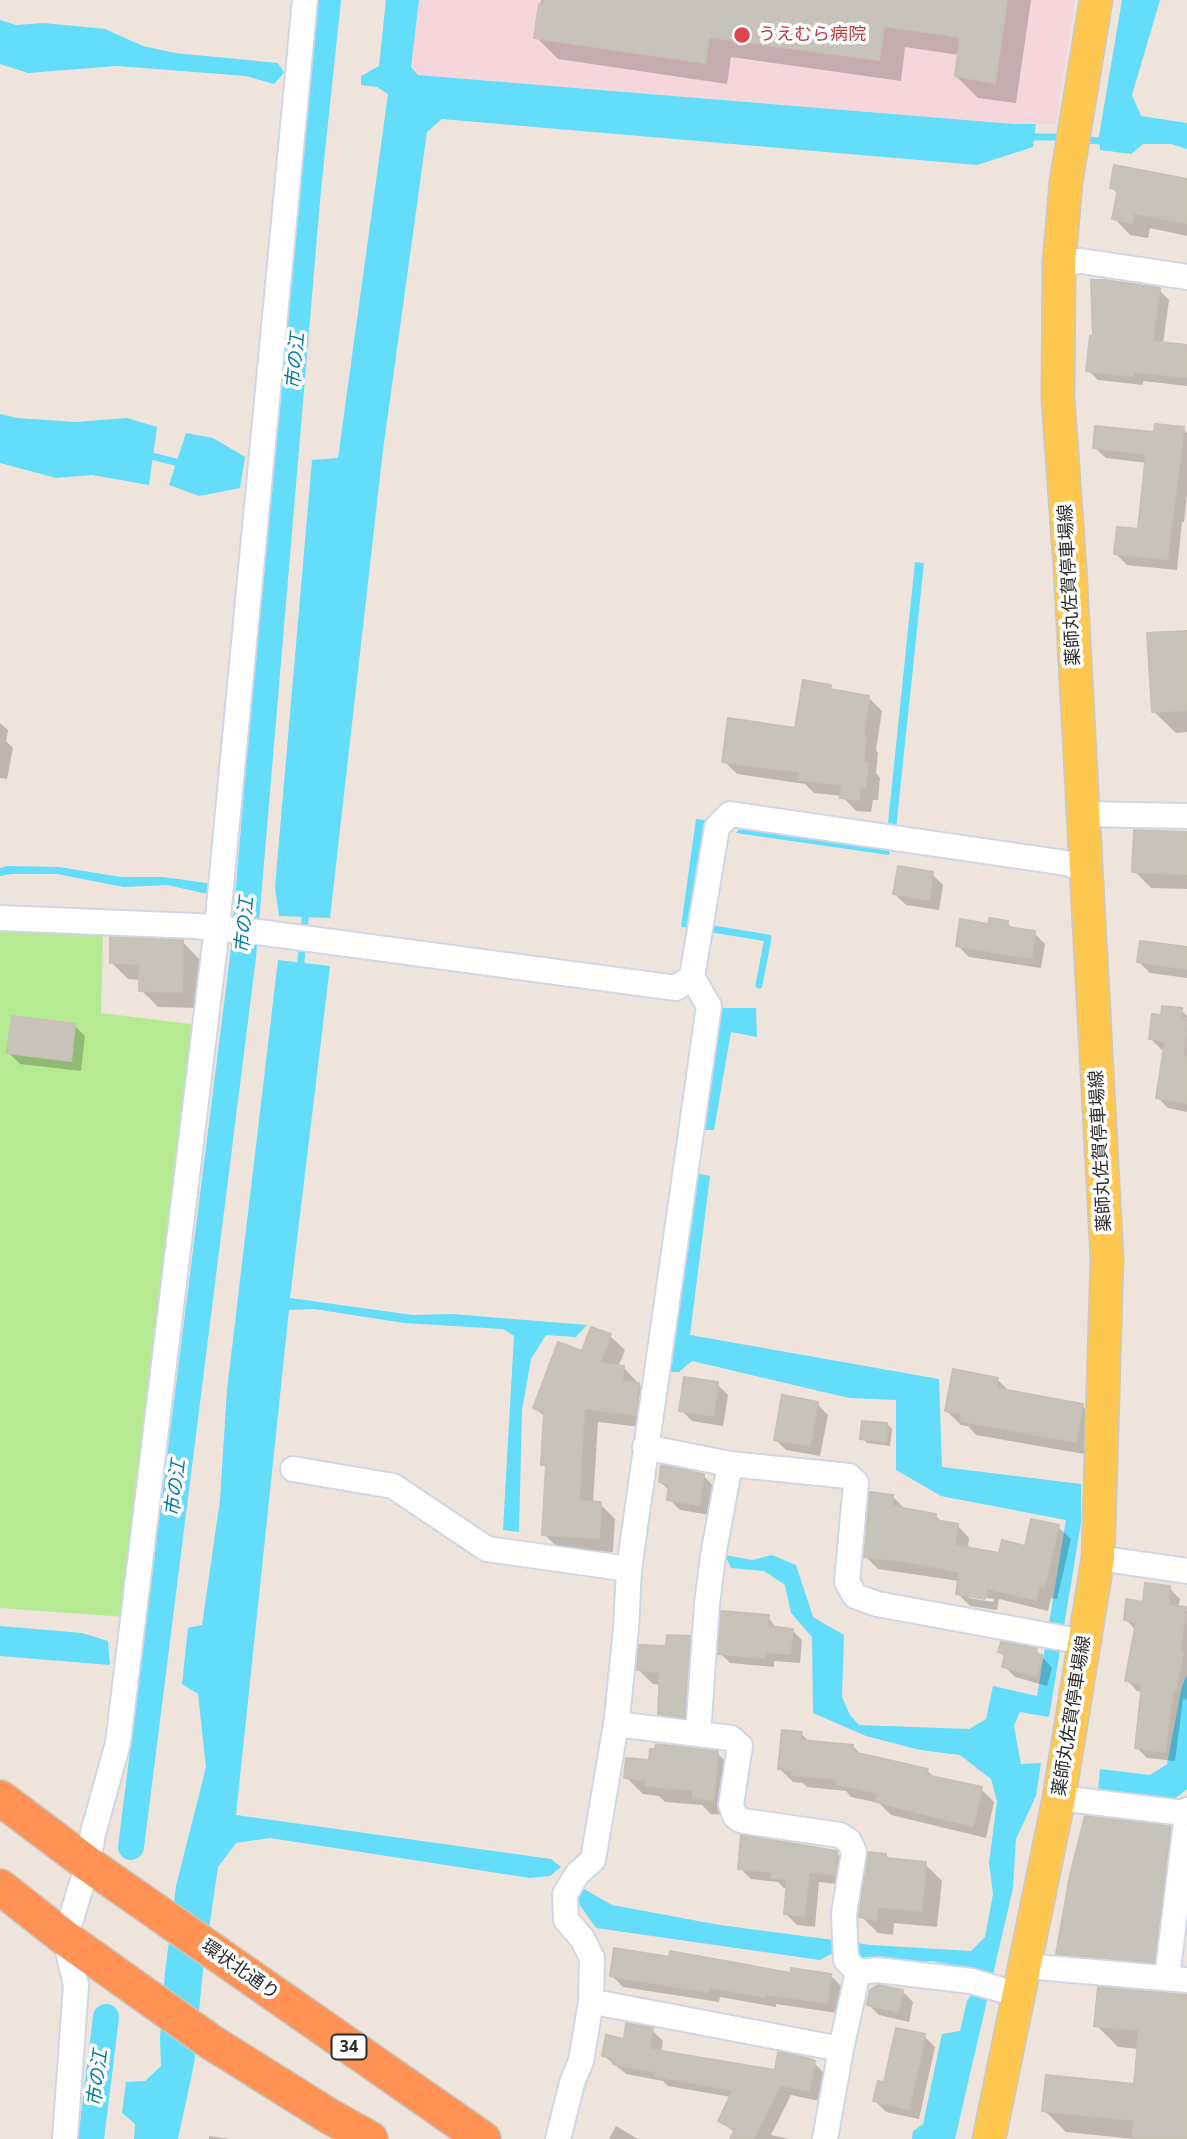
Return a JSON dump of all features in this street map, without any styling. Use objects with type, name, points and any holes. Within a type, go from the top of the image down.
[{"type":"highway","name":"環状北通り","points":[[0,1798],[88,1864],[483,2139]]},
{"type":"highway","points":[[0,1887],[65,1938],[211,2042],[370,2139]]},
{"type":"highway","points":[[0,1904],[33,1931],[65,1938]]},
{"type":"main road","name":"薬師丸佐賀停車場線","points":[[989,2139],[1003,1982],[1059,1798],[1078,1640],[1098,1558],[1107,1258],[1070,568],[1058,398],[1059,263],[1070,155],[1096,0]]},
{"type":"street","points":[[65,2139],[76,1985],[65,1938],[88,1864],[93,1833],[118,1743],[217,928],[305,0]]},
{"type":"street","points":[[1059,263],[1081,261],[1187,277]]},
{"type":"street","points":[[558,2139],[572,2083],[581,2061],[591,1991],[592,1958],[582,1938],[566,1920],[565,1894],[578,1873],[593,1860],[617,1718],[629,1569],[709,1006],[692,976],[717,827],[730,814],[1066,863],[1086,870]]},
{"type":"street","points":[[1082,814],[1187,816]]},
{"type":"street","points":[[0,918],[258,932],[676,988],[692,976]]},
{"type":"street","points":[[645,1447],[730,1464],[849,1476],[856,1483],[847,1582],[855,1596],[877,1604],[1078,1640]]},
{"type":"street","points":[[698,1734],[707,1604],[730,1464]]},
{"type":"street","points":[[293,1469],[393,1486],[487,1549],[629,1569]]},
{"type":"street","points":[[1098,1558],[1187,1571]]},
{"type":"street","points":[[617,1718],[624,1725],[731,1738],[740,1746],[731,1805],[735,1816],[740,1820],[840,1835],[849,1841],[854,1852],[844,1914],[852,1966],[825,2139]]},
{"type":"street","points":[[852,1966],[1003,1982],[1177,1979],[1186,1812],[1059,1798]]},
{"type":"street","points":[[605,2004],[841,2049]]},
{"type":"shaded area","name":"うえむら病院","points":[[419,0],[1075,0],[1056,124],[1014,124],[418,75],[411,67]]},
{"type":"green space","points":[[0,925],[103,929],[101,1013],[199,1025],[125,1617],[0,1608]]},
{"type":"water","points":[[386,0],[419,0],[411,67],[418,75],[1036,124],[1033,147],[977,165],[442,119],[427,132],[383,450],[330,918],[279,916],[275,887],[312,460],[338,458],[388,94],[377,87],[361,85],[361,76],[379,66]]},
{"type":"water","points":[[1122,0],[1160,0],[1132,95],[1141,116],[1187,123],[1187,149],[1171,144],[1143,144],[1131,154],[1100,150],[1099,136]]},
{"type":"water","points":[[0,20],[16,25],[44,23],[105,29],[143,46],[175,53],[278,63],[284,73],[274,84],[246,76],[117,66],[28,73],[0,64]]},
{"type":"water","points":[[0,414],[17,418],[75,422],[127,418],[157,427],[149,485],[92,475],[56,478],[0,463]]},
{"type":"water","points":[[186,433],[213,438],[245,457],[240,488],[199,496],[169,485]]},
{"type":"water","points":[[915,562],[924,563],[896,829],[888,823]]},
{"type":"water","points":[[696,819],[705,820],[689,928],[681,927]]},
{"type":"water","points":[[743,824],[890,847],[889,855],[736,833]]},
{"type":"water","points":[[59,867],[121,877],[163,877],[207,883],[208,894],[167,885],[124,887],[57,874],[0,876],[0,868]]},
{"type":"water","points":[[278,960],[330,966],[290,1298],[413,1315],[452,1314],[587,1325],[576,1337],[546,1335],[531,1359],[522,1410],[519,1532],[503,1530],[514,1336],[503,1329],[404,1323],[314,1309],[289,1310],[236,1815],[551,1859],[561,1867],[550,1876],[530,1878],[270,1838],[236,1843],[218,1867],[203,1970],[194,2064],[178,2139],[134,2139],[135,2124],[122,2113],[126,2082],[145,2081],[161,2066],[160,2038],[165,1972],[176,1886],[206,1767],[198,1694],[182,1684],[188,1628],[202,1625],[220,1500],[227,1390]]},
{"type":"water","points":[[722,1008],[756,1008],[757,1037],[731,1032],[714,1130],[704,1130]]},
{"type":"water","points":[[697,1173],[710,1176],[690,1335],[939,1379],[942,1467],[1081,1484],[1081,1523],[1049,1717],[1020,1712],[1014,1726],[1021,1764],[1041,1763],[1036,1796],[1016,1839],[1013,1888],[955,2139],[912,2139],[913,2131],[923,2124],[942,2034],[960,2031],[976,1970],[932,1961],[900,1962],[833,1953],[820,1960],[596,1928],[577,1901],[584,1889],[612,1905],[720,1925],[871,1945],[971,1951],[985,1937],[993,1894],[989,1863],[997,1801],[991,1779],[960,1755],[920,1750],[866,1736],[813,1713],[812,1637],[791,1613],[785,1585],[764,1571],[731,1568],[725,1555],[752,1560],[772,1555],[796,1565],[813,1617],[844,1635],[842,1697],[850,1715],[859,1725],[969,1729],[986,1719],[993,1686],[1037,1696],[1066,1520],[941,1496],[896,1470],[896,1400],[849,1398],[692,1361],[679,1372],[667,1372]]},
{"type":"water","points":[[0,1626],[82,1633],[108,1641],[110,1665],[0,1656]]},
{"type":"water","points":[[1187,1675],[1187,1789],[1172,1801],[1098,1791],[1100,1769],[1150,1775],[1167,1764],[1182,1686]]},
{"type":"building","points":[[545,0],[1007,0],[995,83],[955,76],[960,37],[884,26],[879,60],[709,37],[705,63],[534,38],[539,4],[544,4]]},
{"type":"building","points":[[1114,165],[1187,179],[1187,223],[1134,213],[1132,223],[1112,219],[1118,189],[1110,188]]},
{"type":"building","points":[[1091,280],[1160,288],[1152,341],[1187,345],[1187,377],[1133,372],[1133,376],[1086,371],[1090,336],[1093,336]]},
{"type":"building","points":[[1155,424],[1184,427],[1167,559],[1114,554],[1117,527],[1138,529],[1146,454],[1093,448],[1095,426],[1154,432]]},
{"type":"building","points":[[1187,631],[1187,710],[1152,712],[1147,633]]},
{"type":"building","points":[[803,680],[831,685],[830,689],[869,696],[863,737],[866,738],[863,762],[868,763],[865,788],[860,787],[859,800],[840,798],[842,785],[799,780],[800,772],[722,762],[728,718],[795,728]]},
{"type":"building","points":[[1134,830],[1187,832],[1187,874],[1132,872]]},
{"type":"building","points":[[898,866],[933,872],[929,900],[893,894]]},
{"type":"building","points":[[989,918],[1008,921],[1007,927],[1035,931],[1031,958],[956,946],[960,919],[989,924]]},
{"type":"building","points":[[110,937],[183,940],[182,992],[139,991],[140,964],[110,963]]},
{"type":"building","points":[[1140,941],[1187,947],[1187,969],[1137,962]]},
{"type":"building","points":[[1162,1006],[1182,1008],[1181,1018],[1187,1018],[1183,1056],[1187,1057],[1187,1103],[1156,1098],[1165,1041],[1149,1039],[1152,1014],[1161,1015]]},
{"type":"building","points":[[12,1016],[75,1024],[71,1061],[7,1053]]},
{"type":"building","points":[[591,1327],[611,1334],[600,1363],[624,1366],[622,1381],[639,1383],[635,1415],[584,1408],[579,1501],[601,1502],[599,1538],[542,1535],[546,1465],[541,1465],[544,1412],[533,1408],[558,1342],[582,1351]]},
{"type":"building","points":[[953,1369],[998,1378],[996,1388],[1083,1404],[1076,1442],[960,1421],[962,1414],[945,1411]]},
{"type":"building","points":[[684,1377],[718,1382],[713,1416],[679,1411]]},
{"type":"building","points":[[782,1395],[818,1402],[810,1446],[774,1440]]},
{"type":"building","points":[[862,1421],[887,1423],[886,1442],[860,1439]]},
{"type":"building","points":[[661,1465],[704,1474],[699,1505],[667,1500],[669,1484],[659,1482]]},
{"type":"building","points":[[870,1492],[893,1495],[892,1506],[936,1514],[935,1520],[958,1524],[954,1545],[999,1553],[1002,1540],[1025,1546],[1031,1519],[1059,1525],[1044,1587],[1039,1586],[1036,1600],[987,1588],[985,1599],[956,1594],[959,1572],[903,1561],[864,1557]]},
{"type":"building","points":[[1145,1583],[1170,1586],[1168,1605],[1186,1607],[1180,1651],[1183,1652],[1176,1690],[1173,1690],[1165,1752],[1135,1748],[1142,1684],[1125,1681],[1136,1622],[1124,1620],[1126,1599],[1143,1602]]},
{"type":"building","points":[[721,1611],[769,1615],[767,1626],[793,1629],[790,1654],[765,1652],[764,1658],[718,1654]]},
{"type":"building","points":[[667,1635],[690,1636],[684,1717],[658,1714],[660,1672],[637,1670],[639,1645],[666,1646]]},
{"type":"building","points":[[1001,1642],[1037,1648],[1036,1654],[1042,1655],[1037,1676],[1002,1667],[1005,1654],[998,1652]]},
{"type":"building","points":[[782,1730],[802,1732],[801,1740],[853,1745],[853,1752],[928,1769],[926,1775],[982,1787],[973,1826],[876,1802],[878,1793],[836,1784],[837,1779],[792,1775],[792,1770],[778,1769]]},
{"type":"building","points":[[656,1744],[718,1751],[713,1800],[693,1798],[693,1790],[646,1786],[647,1780],[624,1778],[626,1758],[649,1760],[650,1749],[655,1749]]},
{"type":"building","points":[[1085,1816],[1170,1826],[1154,1962],[1056,1954],[1070,1875]]},
{"type":"building","points":[[741,1835],[837,1851],[835,1875],[809,1872],[804,1916],[784,1914],[787,1879],[771,1878],[772,1872],[738,1869]]},
{"type":"building","points":[[868,1852],[886,1854],[886,1858],[926,1862],[921,1911],[878,1907],[877,1920],[859,1917]]},
{"type":"building","points":[[614,1948],[669,1957],[670,1951],[791,1973],[791,1968],[831,1974],[827,2003],[766,1994],[765,1997],[709,1987],[708,1992],[610,1976]]},
{"type":"building","points":[[878,1985],[903,1990],[898,2012],[867,2005],[870,1990]]},
{"type":"building","points":[[1098,1987],[1187,1995],[1187,2139],[1132,2139],[1134,2120],[1042,2111],[1046,2075],[1134,2084],[1139,2030],[1094,2026]]},
{"type":"building","points":[[626,2023],[653,2028],[649,2049],[775,2070],[778,2052],[815,2061],[809,2091],[780,2085],[753,2139],[730,2139],[735,2129],[718,2121],[733,2090],[655,2076],[656,2072],[613,2064],[614,2058],[602,2056],[606,2035],[624,2039]]},
{"type":"building","points":[[896,2028],[925,2034],[909,2109],[873,2101],[878,2081],[884,2082]]},
{"type":"waterway","name":"市の江","points":[[131,1847],[243,957],[308,189],[328,0]]},
{"type":"waterway","points":[[1025,137],[1065,137]]},
{"type":"waterway","points":[[1080,139],[1099,141]]},
{"type":"waterway","points":[[144,454],[183,464]]},
{"type":"waterway","points":[[300,971],[306,910]]},
{"type":"waterway","points":[[713,929],[768,938],[759,985]]},
{"type":"waterway","name":"市の江","points":[[91,2139],[106,2017]]},
{"type":"place","name":"うえむら病院","points":[[742,35]]}]
